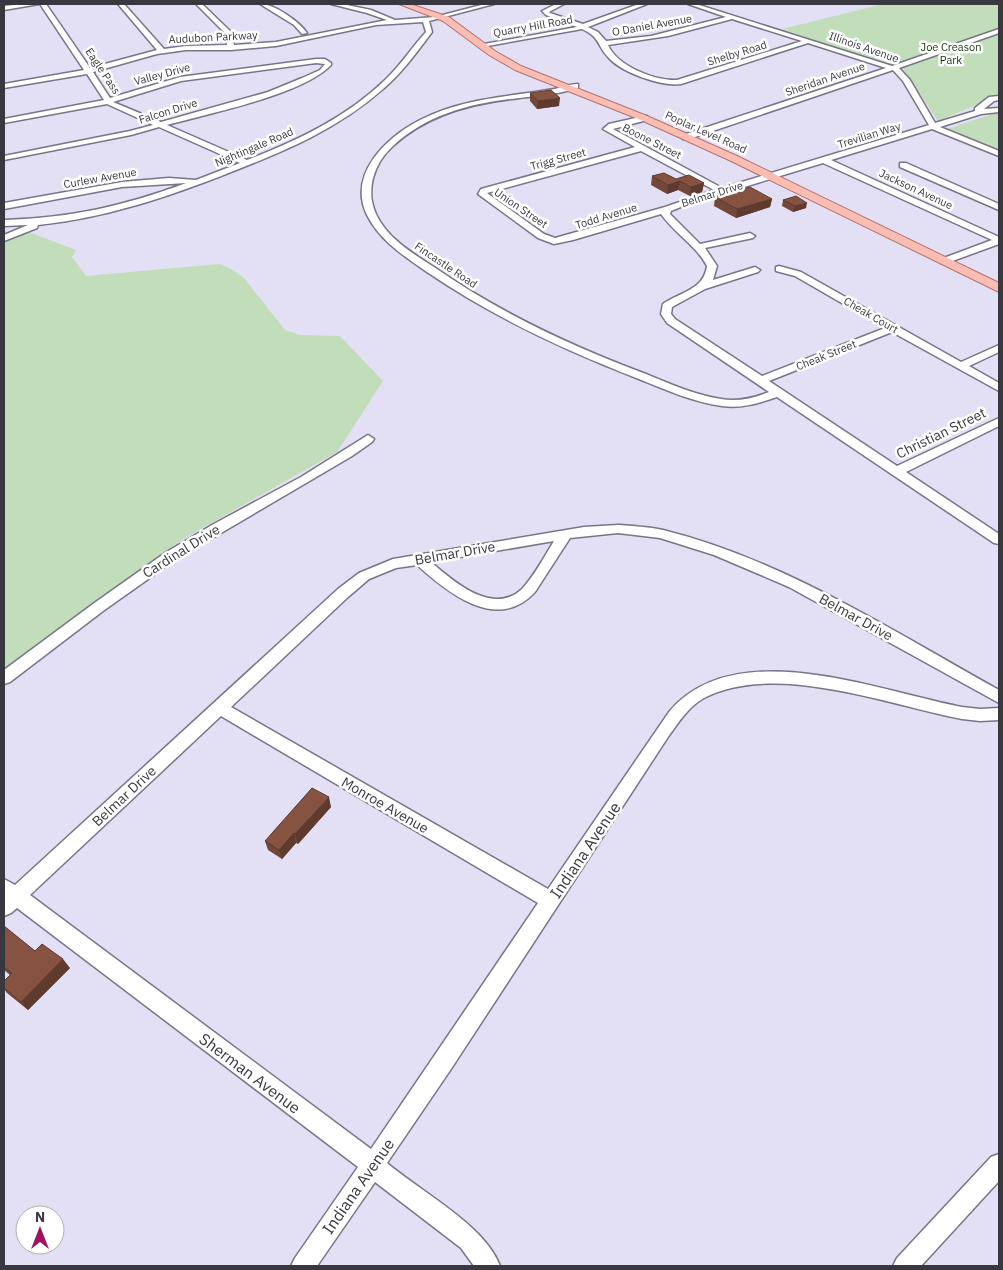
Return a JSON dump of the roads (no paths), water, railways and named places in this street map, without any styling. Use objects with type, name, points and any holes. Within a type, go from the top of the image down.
[{"type":"main road","name":"Poplar Level Road","points":[[403,4],[445,16]]},
{"type":"main road","name":"Poplar Level Road","points":[[415,4],[445,16],[486,44],[510,64],[690,135],[949,260],[999,288]]},
{"type":"main road","name":"Poplar Level Road","points":[[572,88],[690,135]]},
{"type":"main road","name":"Poplar Level Road","points":[[949,260],[999,281]]},
{"type":"street","points":[[4,8],[36,4]]},
{"type":"street","name":"Eagle Pass","points":[[42,4],[109,101],[160,126],[247,163]]},
{"type":"street","points":[[121,4],[162,51]]},
{"type":"street","points":[[201,5],[213,4]]},
{"type":"street","points":[[263,4],[272,11],[298,24],[304,32],[320,34]]},
{"type":"street","points":[[334,4],[369,11],[383,20]]},
{"type":"street","points":[[445,16],[491,4]]},
{"type":"street","points":[[561,4],[544,11],[596,34],[603,43]]},
{"type":"street","name":"Quarry Hill Road","points":[[486,44],[581,27],[644,4]]},
{"type":"street","points":[[691,4],[702,7],[714,4]]},
{"type":"street","points":[[201,5],[228,32],[231,48]]},
{"type":"street","name":"Illinois Avenue","points":[[702,7],[892,67],[903,76],[934,127]]},
{"type":"street","name":"Audubon Parkway","points":[[4,86],[89,71],[130,58],[162,51],[263,46],[383,20],[445,16]]},
{"type":"street","name":"O Daniel Avenue","points":[[603,43],[626,42],[678,32],[733,17]]},
{"type":"street","name":"Nightingale Road","points":[[40,223],[125,207],[247,163],[320,130],[347,114],[392,77],[429,32],[426,18]]},
{"type":"street","name":"Sheridan Avenue","points":[[690,135],[999,31]]},
{"type":"street","points":[[295,40],[304,32]]},
{"type":"street","name":"Shelby Road","points":[[603,43],[607,53],[612,58],[656,80],[670,82],[685,80],[809,41]]},
{"type":"street","name":"Valley Drive","points":[[4,121],[109,101],[180,79],[316,61],[328,62]]},
{"type":"street","name":"Falcon Drive","points":[[4,158],[84,144],[160,126],[272,94],[305,80],[328,66],[328,62]]},
{"type":"street","points":[[285,66],[296,67],[307,72],[308,76],[305,80]]},
{"type":"street","name":"Fincastle Road","points":[[572,88],[468,104],[428,118],[401,135],[382,152],[368,176],[366,199],[370,212],[377,224],[412,257],[474,298],[536,332],[593,358],[680,391],[722,403],[750,402],[777,393]]},
{"type":"street","name":"Trevilian Way","points":[[974,115],[991,101],[999,98]]},
{"type":"street","name":"Trevilian Way","points":[[991,101],[999,108]]},
{"type":"street","name":"Trevilian Way","points":[[775,175],[999,108]]},
{"type":"street","points":[[974,115],[999,113]]},
{"type":"street","name":"Boone Street","points":[[644,118],[612,126],[607,130],[722,191]]},
{"type":"street","points":[[934,127],[999,154]]},
{"type":"street","name":"Trigg Street","points":[[482,193],[641,148]]},
{"type":"street","name":"Jackson Avenue","points":[[824,160],[999,240]]},
{"type":"street","points":[[903,165],[999,207]]},
{"type":"street","name":"Belmar Drive","points":[[706,286],[711,277],[712,266],[698,246],[669,220],[665,214],[668,209],[775,175]]},
{"type":"street","name":"Curlew Avenue","points":[[4,206],[143,182],[200,181]]},
{"type":"street","name":"Union Street","points":[[482,193],[491,202],[541,236],[550,240]]},
{"type":"street","name":"Todd Avenue","points":[[550,240],[558,241],[570,238],[668,209]]},
{"type":"street","points":[[4,223],[40,223]]},
{"type":"street","points":[[4,238],[40,223]]},
{"type":"street","points":[[698,246],[750,236]]},
{"type":"street","points":[[949,260],[999,240]]},
{"type":"street","name":"Cheak Court","points":[[779,269],[798,274],[961,366]]},
{"type":"street","points":[[755,270],[706,286],[670,304],[667,308],[667,316],[676,325],[999,540]]},
{"type":"street","name":"Cheak Street","points":[[760,381],[893,328]]},
{"type":"street","points":[[961,366],[999,348]]},
{"type":"street","points":[[961,366],[999,388]]},
{"type":"street","name":"Christian Street","points":[[896,472],[999,422]]},
{"type":"street","name":"Cardinal Drive","points":[[4,678],[107,600],[171,557],[227,522],[330,466],[368,438]]},
{"type":"street","name":"Belmar Drive","points":[[8,897],[220,708],[357,581],[382,567],[419,559],[566,534],[608,529],[639,531],[687,541],[732,557],[794,583],[999,697]]},
{"type":"street","points":[[419,559],[465,596],[478,602],[502,604],[512,602],[524,595],[566,534]]},
{"type":"street","name":"Indiana Avenue","points":[[303,1266],[551,901],[662,732],[687,702],[710,687],[729,681],[749,678],[804,680],[842,686],[966,714],[991,716],[999,714]]},
{"type":"street","name":"Monroe Avenue","points":[[220,708],[551,901]]},
{"type":"street","name":"Sherman Avenue","points":[[8,897],[373,1165],[469,1240],[488,1266]]},
{"type":"street","points":[[905,1266],[999,1164]]},
{"type":"park label","name":"Joe Creason Park","points":[[951,53]]}]
